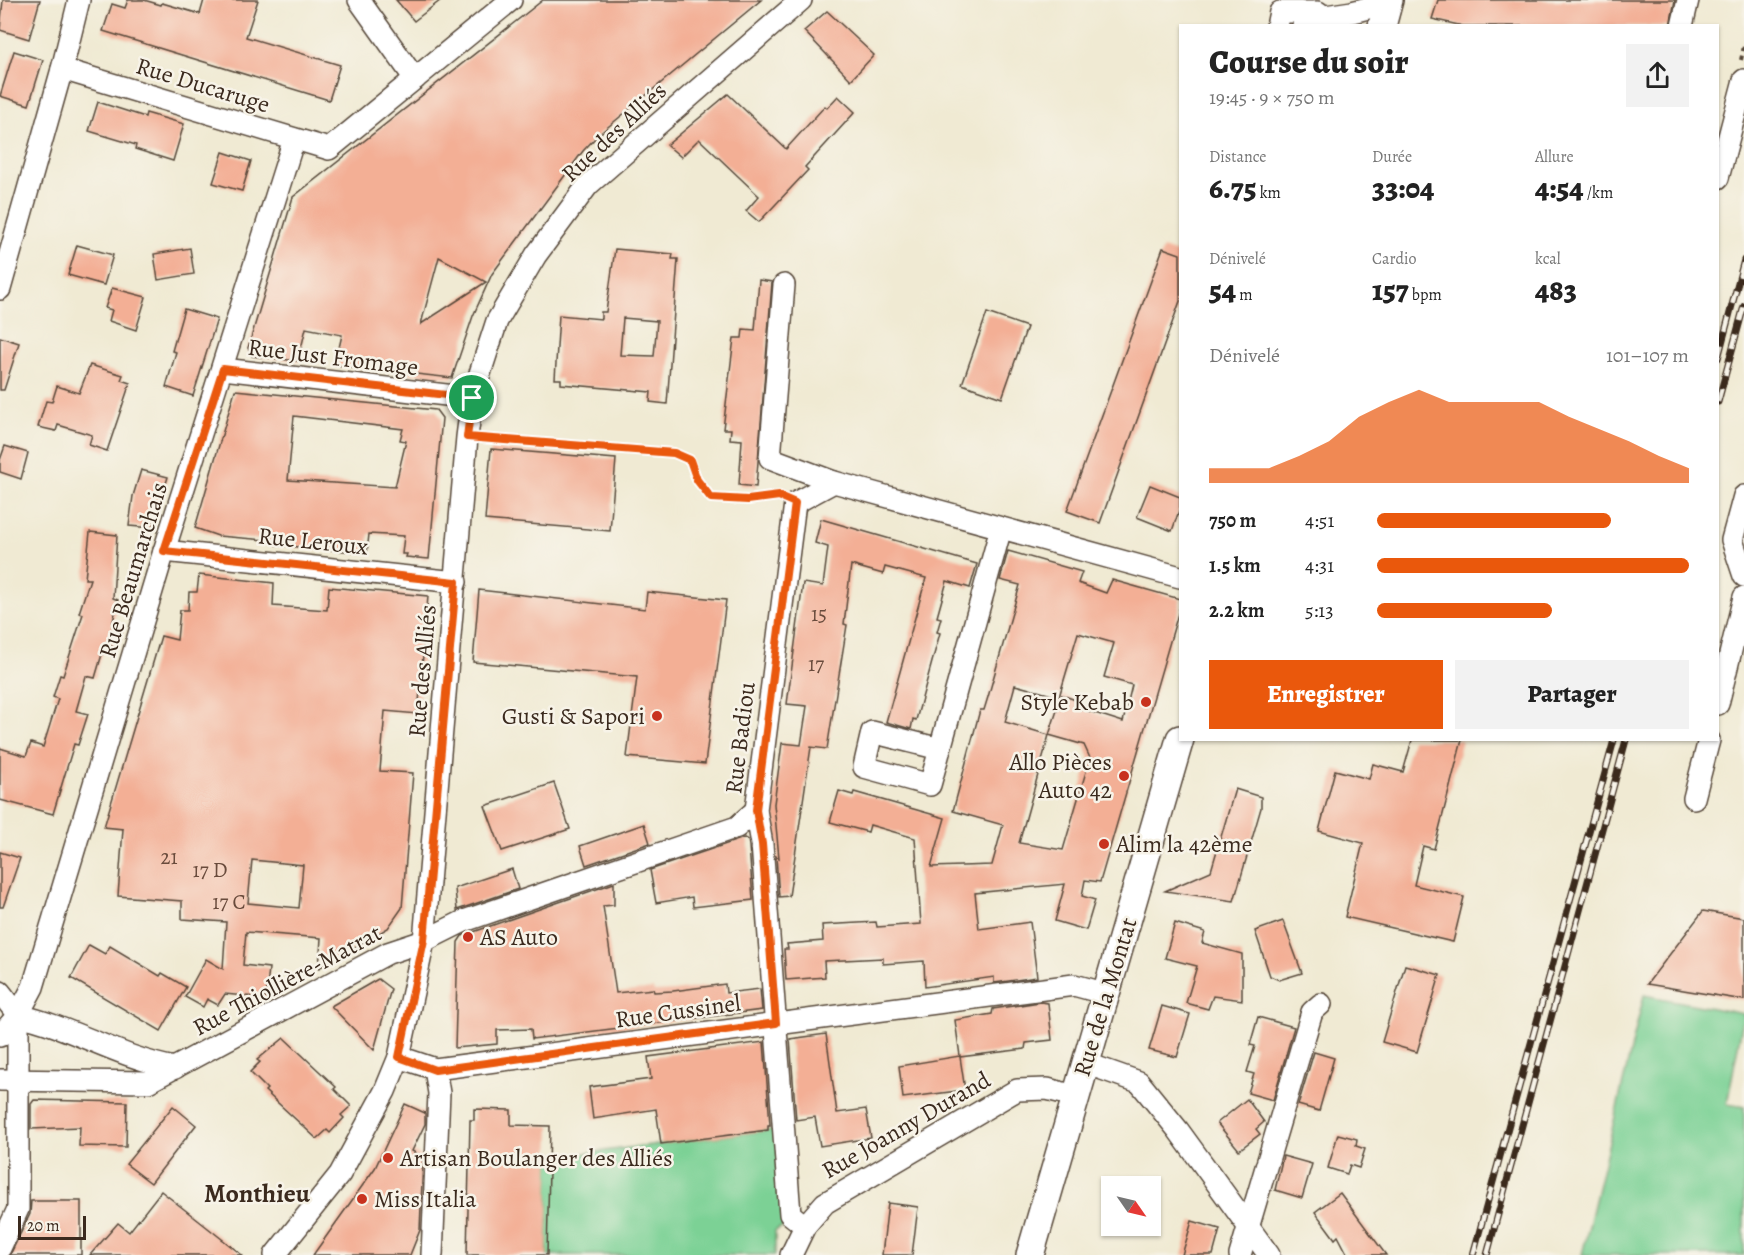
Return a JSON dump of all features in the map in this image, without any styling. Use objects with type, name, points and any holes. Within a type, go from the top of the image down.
[{"type":"main road","name":"Rue de la Montat","points":[[1030,1255],[1179,741]]},
{"type":"street","points":[[0,289],[79,0]]},
{"type":"street","points":[[359,0],[415,79],[511,0]]},
{"type":"street","name":"Rue des Alliés","points":[[275,1255],[340,1174],[385,1091],[399,1057],[424,940],[472,398],[497,321],[536,255],[588,185],[801,0]]},
{"type":"street","points":[[1265,24],[1271,0]]},
{"type":"street","points":[[1682,24],[1688,0]]},
{"type":"street","points":[[1277,24],[1280,12],[1351,7],[1386,10]]},
{"type":"street","points":[[1304,24],[1305,19],[1351,7]]},
{"type":"street","points":[[1328,24],[1351,7]]},
{"type":"street","name":"Rue Ducaruge","points":[[62,69],[329,149],[415,79]]},
{"type":"street","points":[[1719,174],[1744,80]]},
{"type":"street","name":"Rue Beaumarchais","points":[[0,1036],[18,1014],[33,987],[164,551],[294,139]]},
{"type":"street","points":[[784,285],[770,458],[834,482],[1179,577]]},
{"type":"street","name":"Rue Just Fromage","points":[[223,369],[472,398]]},
{"type":"street","points":[[795,503],[834,482]]},
{"type":"street","points":[[1744,496],[1732,540],[1744,576]]},
{"type":"street","name":"Rue Badiou","points":[[424,940],[464,921],[737,827],[756,810],[795,503]]},
{"type":"street","points":[[940,749],[1001,528]]},
{"type":"street","name":"Rue Leroux","points":[[164,551],[456,582]]},
{"type":"street","points":[[1719,700],[1744,597]]},
{"type":"street","points":[[1694,798],[1709,741]]},
{"type":"street","points":[[756,810],[762,844],[790,1214],[805,1226]]},
{"type":"street","name":"Rue Thiollière-Matrat","points":[[8,1080],[148,1082],[387,953],[424,940]]},
{"type":"street","name":"Rue Cussinel","points":[[399,1057],[435,1070],[1074,985],[1107,994]]},
{"type":"street","points":[[0,992],[18,1014],[41,1020],[146,1062],[175,1068]]},
{"type":"street","points":[[1240,1255],[1312,1012],[1321,1004]]},
{"type":"street","points":[[0,1248],[18,1209],[8,1080],[18,1014]]},
{"type":"street","points":[[1085,1063],[1139,1082],[1178,1130],[1269,1255]]},
{"type":"street","points":[[432,1255],[439,1093],[435,1070]]},
{"type":"street","name":"Rue Joanny Durand","points":[[791,1255],[805,1226],[825,1203],[1017,1090],[1047,1089],[1075,1096]]},
{"type":"path","points":[[467,437],[674,453],[690,460],[697,480],[711,498],[748,500],[779,496],[795,503]]},
{"type":"green space","points":[[1644,995],[1744,1014],[1727,1104],[1744,1107],[1744,1255],[1582,1255]]},
{"type":"green space","points":[[778,1129],[785,1225],[775,1231],[775,1255],[547,1255],[549,1158]]},
{"type":"building","points":[[3,0],[40,0],[29,39],[0,30]]},
{"type":"building","points":[[128,0],[144,0],[161,5],[162,3],[200,14],[204,0],[258,0],[246,37],[340,65],[329,100],[103,31],[112,4],[125,8]]},
{"type":"building","points":[[396,0],[441,0],[414,21]]},
{"type":"building","points":[[543,0],[761,0],[597,136],[583,151],[492,274],[473,316],[452,378],[335,365],[342,335],[306,328],[298,361],[252,356],[248,348],[293,197]],"holes":[[[439,257],[486,282],[421,324]]]},
{"type":"building","points":[[1438,0],[1675,0],[1670,24],[1454,24],[1432,19]]},
{"type":"building","points":[[827,11],[874,55],[851,80],[804,31]]},
{"type":"building","points":[[14,51],[43,60],[29,105],[0,96]]},
{"type":"building","points":[[728,94],[786,149],[825,106],[827,108],[838,96],[855,112],[805,167],[808,170],[759,222],[746,211],[759,196],[699,139],[681,157],[667,145]]},
{"type":"building","points":[[98,102],[145,117],[146,113],[184,124],[173,161],[135,149],[136,145],[89,131]]},
{"type":"building","points":[[223,152],[251,161],[242,191],[213,183]]},
{"type":"building","points":[[77,245],[113,255],[104,285],[68,275]]},
{"type":"building","points":[[190,248],[194,274],[158,280],[154,254]]},
{"type":"building","points":[[1163,248],[1179,254],[1179,304],[1100,523],[1067,511]]},
{"type":"building","points":[[615,249],[673,254],[672,259],[678,259],[667,404],[650,402],[651,392],[561,384],[561,379],[555,379],[559,315],[601,319],[601,312],[606,312]],"holes":[[[623,318],[657,321],[654,356],[620,355]]]},
{"type":"building","points":[[759,280],[772,282],[756,487],[739,485],[742,440],[730,439],[731,429],[723,429],[734,338],[742,338],[743,329],[755,330]]},
{"type":"building","points":[[112,288],[146,297],[136,330],[109,321],[112,310],[105,308]]},
{"type":"building","points":[[184,309],[217,319],[193,396],[166,387],[176,352],[172,351]]},
{"type":"building","points":[[987,313],[1027,327],[1002,398],[962,384]]},
{"type":"building","points":[[0,337],[19,343],[4,390],[0,390]]},
{"type":"building","points":[[90,365],[123,375],[121,380],[130,383],[107,451],[89,445],[92,435],[58,425],[56,431],[38,427],[46,401],[52,402],[57,386],[79,393]]},
{"type":"building","points":[[235,390],[436,410],[442,418],[429,559],[406,557],[407,554],[402,554],[404,536],[369,534],[367,553],[276,545],[277,541],[218,536],[195,528]],"holes":[[[294,416],[403,429],[400,440],[406,441],[395,487],[288,480]]]},
{"type":"building","points":[[5,446],[28,453],[21,479],[0,472],[0,460]]},
{"type":"building","points":[[491,449],[616,459],[610,531],[485,520]]},
{"type":"building","points":[[141,470],[168,477],[152,528],[129,526],[133,496]]},
{"type":"building","points":[[1150,485],[1179,497],[1179,511],[1172,531],[1137,517]]},
{"type":"building","points":[[821,519],[977,564],[970,588],[947,581],[937,617],[941,618],[937,632],[940,633],[916,720],[913,719],[911,729],[886,722],[926,578],[885,567],[883,574],[851,565],[844,624],[847,625],[827,749],[811,747],[789,896],[779,897],[776,856],[779,858],[774,804],[782,743],[801,745],[807,706],[787,704],[803,583],[823,586],[828,547],[815,543]]},
{"type":"building","points":[[90,532],[117,535],[113,598],[118,600],[112,626],[123,629],[117,648],[105,644],[95,678],[86,676],[76,711],[88,714],[78,745],[74,744],[53,814],[0,800],[0,748],[26,756],[31,743],[43,747],[58,699],[53,697],[60,675],[63,676],[83,614],[79,613],[90,579],[85,579]]},
{"type":"building","points":[[1008,551],[1082,572],[1078,583],[1106,593],[1112,580],[1179,599],[1179,610],[1100,882],[1085,880],[1082,896],[1095,900],[1086,930],[1055,921],[1065,884],[975,893],[979,929],[1030,922],[1037,977],[994,983],[994,977],[925,987],[924,961],[883,964],[883,958],[824,961],[825,977],[786,980],[784,949],[788,949],[787,944],[823,941],[822,925],[876,922],[877,927],[921,924],[915,838],[870,825],[868,832],[830,822],[839,791],[853,795],[854,792],[945,818],[931,867],[992,865],[1003,825],[953,811],[980,710],[984,710],[1020,585],[1000,580]],"holes":[[[1078,633],[1114,643],[1104,677],[1132,685],[1123,722],[1079,708],[1081,702],[1062,695],[1049,735],[1005,722],[1015,685],[1059,697]],[[1049,735],[1084,745],[1090,758],[1063,850],[1019,843]]]},
{"type":"building","points":[[199,575],[274,583],[273,606],[327,610],[329,587],[428,596],[418,714],[385,711],[380,771],[413,773],[402,908],[388,928],[319,968],[321,938],[246,932],[243,965],[269,968],[266,998],[225,994],[218,1005],[207,999],[203,1007],[185,997],[206,959],[223,969],[226,922],[182,919],[182,901],[118,896],[123,829],[104,827],[161,636],[177,640],[180,610],[188,610],[189,592],[197,592]],"holes":[[[252,860],[303,865],[299,908],[248,903]]]},
{"type":"building","points":[[479,590],[645,609],[647,592],[726,600],[705,764],[627,757],[637,677],[473,662]]},
{"type":"building","points":[[1412,741],[1462,741],[1434,849],[1423,846],[1414,885],[1464,897],[1453,942],[1345,917],[1363,843],[1319,831],[1335,770],[1369,779],[1373,764],[1403,772]]},
{"type":"building","points":[[554,783],[570,829],[502,851],[485,806]]},
{"type":"building","points":[[1235,789],[1261,797],[1261,808],[1234,901],[1165,891],[1211,871]]},
{"type":"building","points":[[644,824],[650,843],[586,865],[580,846]]},
{"type":"building","points":[[744,838],[748,840],[749,846],[753,900],[693,907],[692,897],[656,903],[650,870]]},
{"type":"building","points":[[0,852],[20,858],[3,907],[0,907]]},
{"type":"building","points":[[512,869],[518,889],[457,910],[455,888]]},
{"type":"building","points":[[614,883],[614,905],[603,906],[616,993],[653,989],[654,992],[673,991],[725,984],[726,993],[760,989],[762,1010],[532,1039],[531,1029],[497,1030],[497,1044],[455,1048],[458,942],[462,936]]},
{"type":"building","points":[[1703,911],[1744,918],[1744,1000],[1647,984]]},
{"type":"building","points":[[1283,921],[1302,973],[1279,980],[1270,976],[1255,931]]},
{"type":"building","points":[[1175,923],[1205,932],[1202,943],[1242,954],[1242,1000],[1213,996],[1208,1009],[1186,1003],[1197,966],[1165,958]]},
{"type":"building","points":[[89,945],[105,954],[110,946],[160,976],[162,973],[186,987],[161,1031],[71,978]]},
{"type":"building","points":[[1405,965],[1440,975],[1417,1052],[1382,1042]]},
{"type":"building","points":[[378,979],[391,989],[374,1050],[331,1006]]},
{"type":"building","points":[[1040,1002],[1048,1003],[1052,1040],[1026,1043],[1025,1049],[960,1057],[965,1090],[903,1098],[899,1066],[960,1056],[955,1020],[992,1014],[993,1009]]},
{"type":"building","points":[[1162,1006],[1190,1014],[1177,1057],[1149,1050]]},
{"type":"building","points":[[1258,1017],[1294,1027],[1273,1100],[1248,1093],[1254,1074],[1247,1072],[1255,1046],[1250,1045]]},
{"type":"building","points":[[826,1034],[837,1113],[866,1109],[871,1138],[820,1146],[815,1117],[796,1120],[790,1039]]},
{"type":"building","points":[[284,1038],[336,1087],[334,1089],[351,1106],[341,1115],[344,1118],[330,1133],[327,1130],[317,1139],[265,1091],[267,1089],[250,1072],[260,1062],[257,1060]]},
{"type":"building","points":[[764,1042],[770,1125],[768,1125],[768,1130],[661,1144],[656,1109],[593,1119],[589,1087],[651,1079],[648,1057]]},
{"type":"building","points":[[1314,1052],[1334,1058],[1319,1111],[1298,1105]]},
{"type":"building","points":[[1247,1099],[1264,1122],[1256,1129],[1260,1134],[1239,1150],[1217,1123]]},
{"type":"building","points":[[34,1100],[127,1102],[126,1147],[79,1146],[80,1127],[31,1129],[31,1104]]},
{"type":"building","points":[[405,1104],[425,1113],[425,1124],[412,1151],[423,1157],[420,1230],[410,1255],[313,1255],[375,1168]]},
{"type":"building","points":[[173,1106],[196,1125],[151,1183],[126,1164]]},
{"type":"building","points":[[474,1109],[511,1110],[511,1125],[550,1126],[547,1255],[467,1255],[470,1120],[474,1120]]},
{"type":"building","points":[[1338,1134],[1357,1139],[1356,1146],[1365,1149],[1359,1168],[1350,1165],[1347,1174],[1328,1168]]},
{"type":"building","points":[[1283,1156],[1312,1164],[1302,1198],[1275,1190]]},
{"type":"building","points":[[161,1191],[242,1255],[90,1255],[118,1223],[129,1232]]},
{"type":"building","points":[[1340,1193],[1386,1255],[1348,1255],[1338,1236],[1335,1239],[1315,1212]]},
{"type":"building","points":[[31,1201],[81,1201],[81,1255],[10,1255],[30,1214]]},
{"type":"building","points":[[888,1203],[918,1207],[912,1255],[882,1255]]},
{"type":"building","points":[[1192,1221],[1220,1229],[1213,1255],[1182,1255]]},
{"type":"railway","points":[[1719,354],[1744,260]]},
{"type":"railway","points":[[1719,398],[1744,306]]},
{"type":"railway","points":[[1473,1255],[1614,741]]},
{"type":"railway","points":[[1487,1255],[1626,741]]},
{"type":"place","name":"Style Kebab","points":[[1146,702]]},
{"type":"place","name":"Gusti & Sapori","points":[[657,716]]},
{"type":"place","name":"Allo Pièces Auto 42","points":[[1124,776]]},
{"type":"place","name":"Alim la 42ème","points":[[1104,844]]},
{"type":"place","name":"AS Auto","points":[[468,937]]},
{"type":"place","name":"Artisan Boulanger des Alliés","points":[[388,1158]]},
{"type":"place","name":"Miss Italia","points":[[362,1199]]},
{"type":"district","name":"Monthieu","points":[[257,1193]]},
{"type":"route","points":[[223,369],[472,398],[467,437],[674,453],[690,460],[697,480],[711,498],[748,500],[779,496],[795,503],[756,810],[762,844],[776,1023],[435,1070],[399,1057],[424,940],[456,582],[164,551],[223,369]]}]
